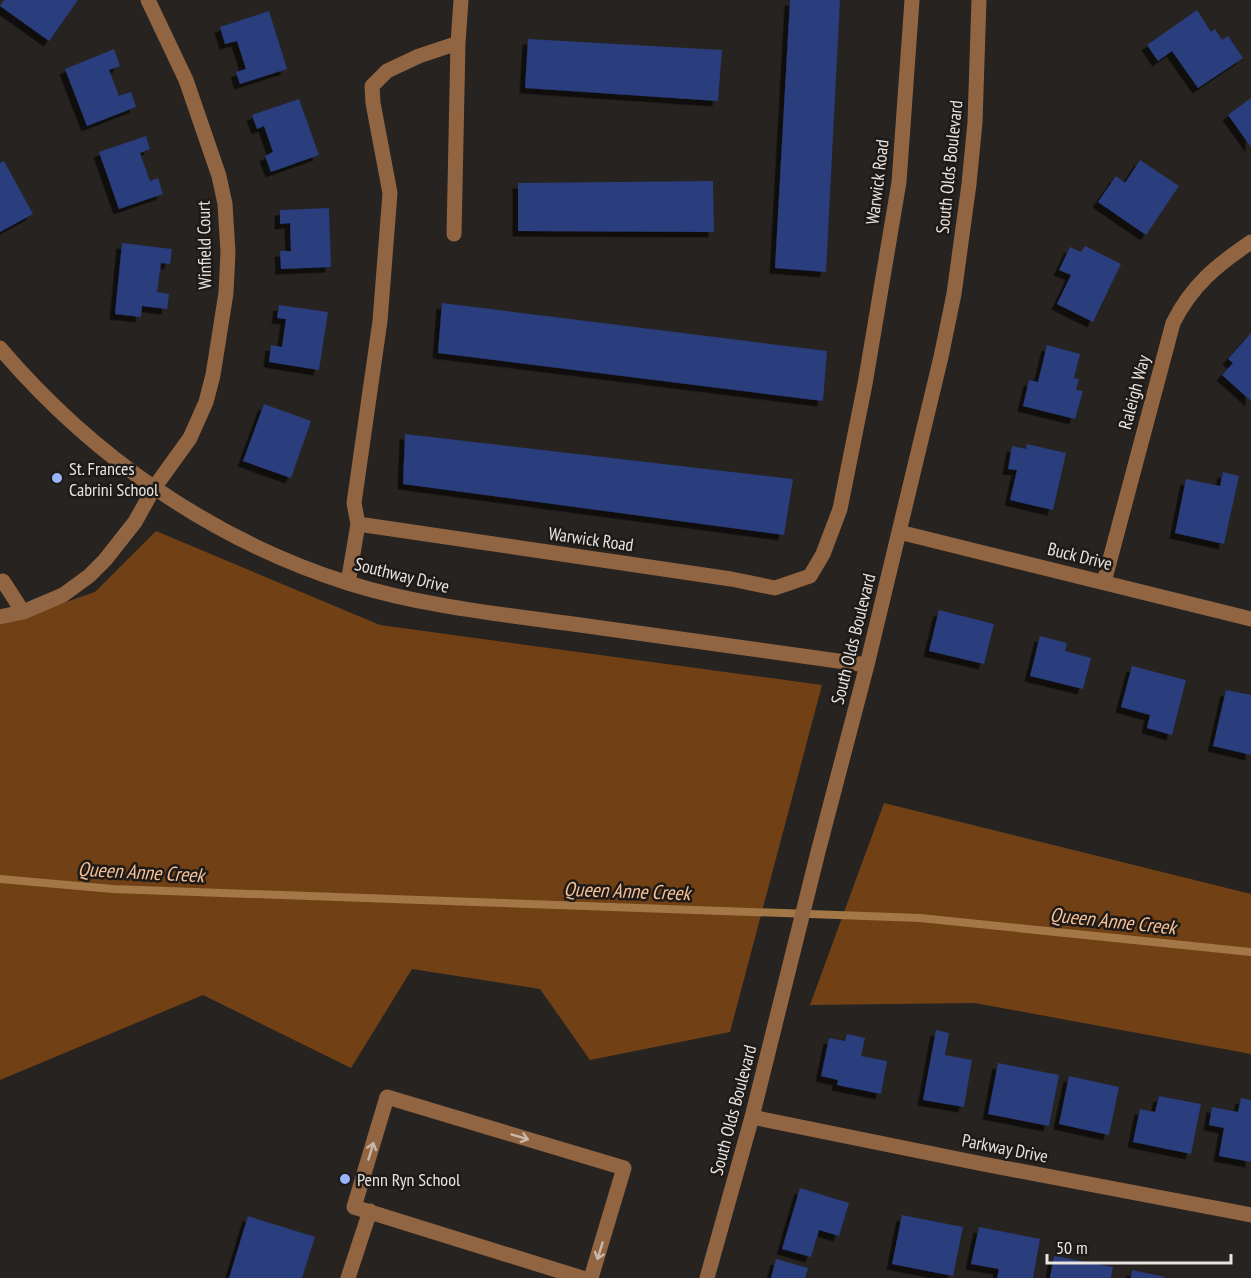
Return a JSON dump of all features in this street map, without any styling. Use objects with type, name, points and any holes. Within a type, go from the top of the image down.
[{"type":"street","name":"Winfield Court","points":[[0,617],[23,612],[63,595],[89,576],[105,560],[135,522],[154,488],[190,438],[206,402],[213,375],[226,293],[228,252],[225,204],[219,176],[186,80],[148,0]]},
{"type":"street","points":[[454,234],[461,0]]},
{"type":"street","name":"Warwick Road","points":[[358,524],[731,579],[775,588],[810,576],[823,554],[840,509],[865,384],[899,182],[912,0]]},
{"type":"street","name":"South Olds Boulevard","points":[[707,1278],[752,1117],[867,665],[941,357],[954,294],[974,132],[979,0]]},
{"type":"street","points":[[348,583],[358,524],[354,503],[380,321],[390,193],[373,103],[372,86],[387,71],[419,56],[458,43]]},
{"type":"street","name":"Raleigh Way","points":[[1104,582],[1173,323],[1182,304],[1200,282],[1220,263],[1251,242]]},
{"type":"street","name":"Southway Drive","points":[[0,348],[44,397],[90,440],[154,488],[217,528],[286,560],[348,583],[441,606],[867,665]]},
{"type":"street","name":"Buck Drive","points":[[899,532],[1251,619]]},
{"type":"street","points":[[3,581],[23,612]]},
{"type":"street","points":[[582,1278],[354,1207],[387,1097],[624,1168],[591,1278]]},
{"type":"street","name":"Parkway Drive","points":[[752,1117],[1251,1215]]},
{"type":"street","points":[[348,1278],[370,1212]]},
{"type":"shaded area","points":[[156,531],[380,625],[822,685],[730,1032],[590,1060],[540,989],[412,969],[351,1068],[203,995],[0,1080],[0,625],[95,592]]},
{"type":"shaded area","points":[[884,803],[1251,894],[1251,1054],[975,1003],[810,1005]]},
{"type":"building","points":[[4,0],[78,0],[49,41],[0,6]]},
{"type":"building","points":[[790,0],[840,0],[826,272],[775,268]]},
{"type":"building","points":[[1197,10],[1211,32],[1215,29],[1222,40],[1228,36],[1243,58],[1198,88],[1172,51],[1158,61],[1147,45]]},
{"type":"building","points":[[269,11],[287,69],[240,84],[236,72],[246,69],[237,41],[225,44],[220,27]]},
{"type":"building","points":[[528,39],[722,50],[718,101],[525,88]]},
{"type":"building","points":[[114,49],[120,66],[109,70],[119,96],[131,92],[136,107],[87,126],[65,69]]},
{"type":"building","points":[[1251,98],[1251,147],[1228,115]]},
{"type":"building","points":[[299,99],[319,155],[271,172],[265,156],[273,152],[264,126],[257,129],[252,115]]},
{"type":"building","points":[[146,136],[150,149],[140,153],[150,181],[158,178],[163,194],[119,209],[99,152]]},
{"type":"building","points":[[1140,160],[1179,186],[1146,235],[1098,202],[1116,176],[1125,183]]},
{"type":"building","points":[[4,161],[33,214],[0,232],[0,163]]},
{"type":"building","points":[[713,181],[714,232],[518,231],[518,183]]},
{"type":"building","points":[[329,208],[331,267],[281,269],[280,251],[291,251],[290,223],[280,224],[280,210]]},
{"type":"building","points":[[122,243],[172,249],[170,264],[161,263],[157,292],[169,294],[167,309],[142,306],[141,317],[115,314]]},
{"type":"building","points":[[1085,246],[1121,264],[1093,322],[1057,304],[1071,275],[1059,270],[1070,247],[1081,252]]},
{"type":"building","points":[[442,303],[827,351],[823,401],[438,353]]},
{"type":"building","points":[[279,305],[328,312],[319,370],[269,362],[271,345],[282,347],[286,319],[277,318]]},
{"type":"building","points":[[1251,333],[1251,401],[1222,375],[1233,363],[1228,359]]},
{"type":"building","points":[[1047,345],[1080,354],[1074,378],[1079,379],[1076,390],[1083,391],[1075,419],[1023,406],[1029,380],[1038,382]]},
{"type":"building","points":[[264,404],[311,421],[291,478],[243,461]]},
{"type":"building","points":[[405,434],[793,479],[784,535],[403,484]]},
{"type":"building","points":[[1027,444],[1066,453],[1053,510],[1010,500],[1017,470],[1008,469],[1012,446],[1026,449]]},
{"type":"building","points":[[1223,472],[1239,476],[1224,544],[1175,533],[1186,479],[1220,486]]},
{"type":"building","points":[[939,610],[994,624],[984,664],[929,651]]},
{"type":"building","points":[[1040,636],[1067,643],[1065,651],[1091,658],[1083,689],[1030,676]]},
{"type":"building","points":[[1132,666],[1186,680],[1172,735],[1147,728],[1150,715],[1121,707]]},
{"type":"building","points":[[1226,690],[1251,695],[1251,755],[1213,746]]},
{"type":"building","points":[[936,1030],[949,1033],[945,1055],[972,1060],[964,1107],[923,1100]]},
{"type":"building","points":[[847,1034],[865,1038],[861,1056],[887,1061],[881,1094],[837,1085],[838,1080],[821,1076],[829,1038],[845,1041]]},
{"type":"building","points":[[998,1063],[1059,1075],[1049,1126],[988,1114]]},
{"type":"building","points":[[1069,1076],[1119,1087],[1109,1135],[1059,1124]]},
{"type":"building","points":[[1159,1096],[1201,1104],[1191,1154],[1133,1142],[1140,1109],[1155,1112]]},
{"type":"building","points":[[1241,1098],[1251,1100],[1251,1162],[1219,1156],[1224,1128],[1209,1125],[1212,1107],[1238,1112]]},
{"type":"building","points":[[800,1188],[849,1203],[839,1236],[819,1230],[811,1257],[782,1249]]},
{"type":"building","points":[[902,1215],[963,1227],[953,1276],[892,1264]]},
{"type":"building","points":[[248,1216],[315,1237],[302,1278],[229,1278]]},
{"type":"building","points":[[979,1227],[1040,1239],[1033,1278],[997,1278],[999,1269],[971,1264]]},
{"type":"building","points":[[1054,1256],[1113,1267],[1111,1278],[1050,1278]]},
{"type":"building","points":[[776,1259],[808,1268],[805,1278],[771,1278]]},
{"type":"building","points":[[1132,1270],[1165,1277],[1131,1278]]},
{"type":"waterway","name":"Queen Anne Creek","points":[[0,879],[113,889],[920,918],[1251,952]]},
{"type":"place","name":"St. Frances Cabrini School","points":[[57,478]]},
{"type":"place","name":"Penn Ryn School","points":[[345,1179]]}]
